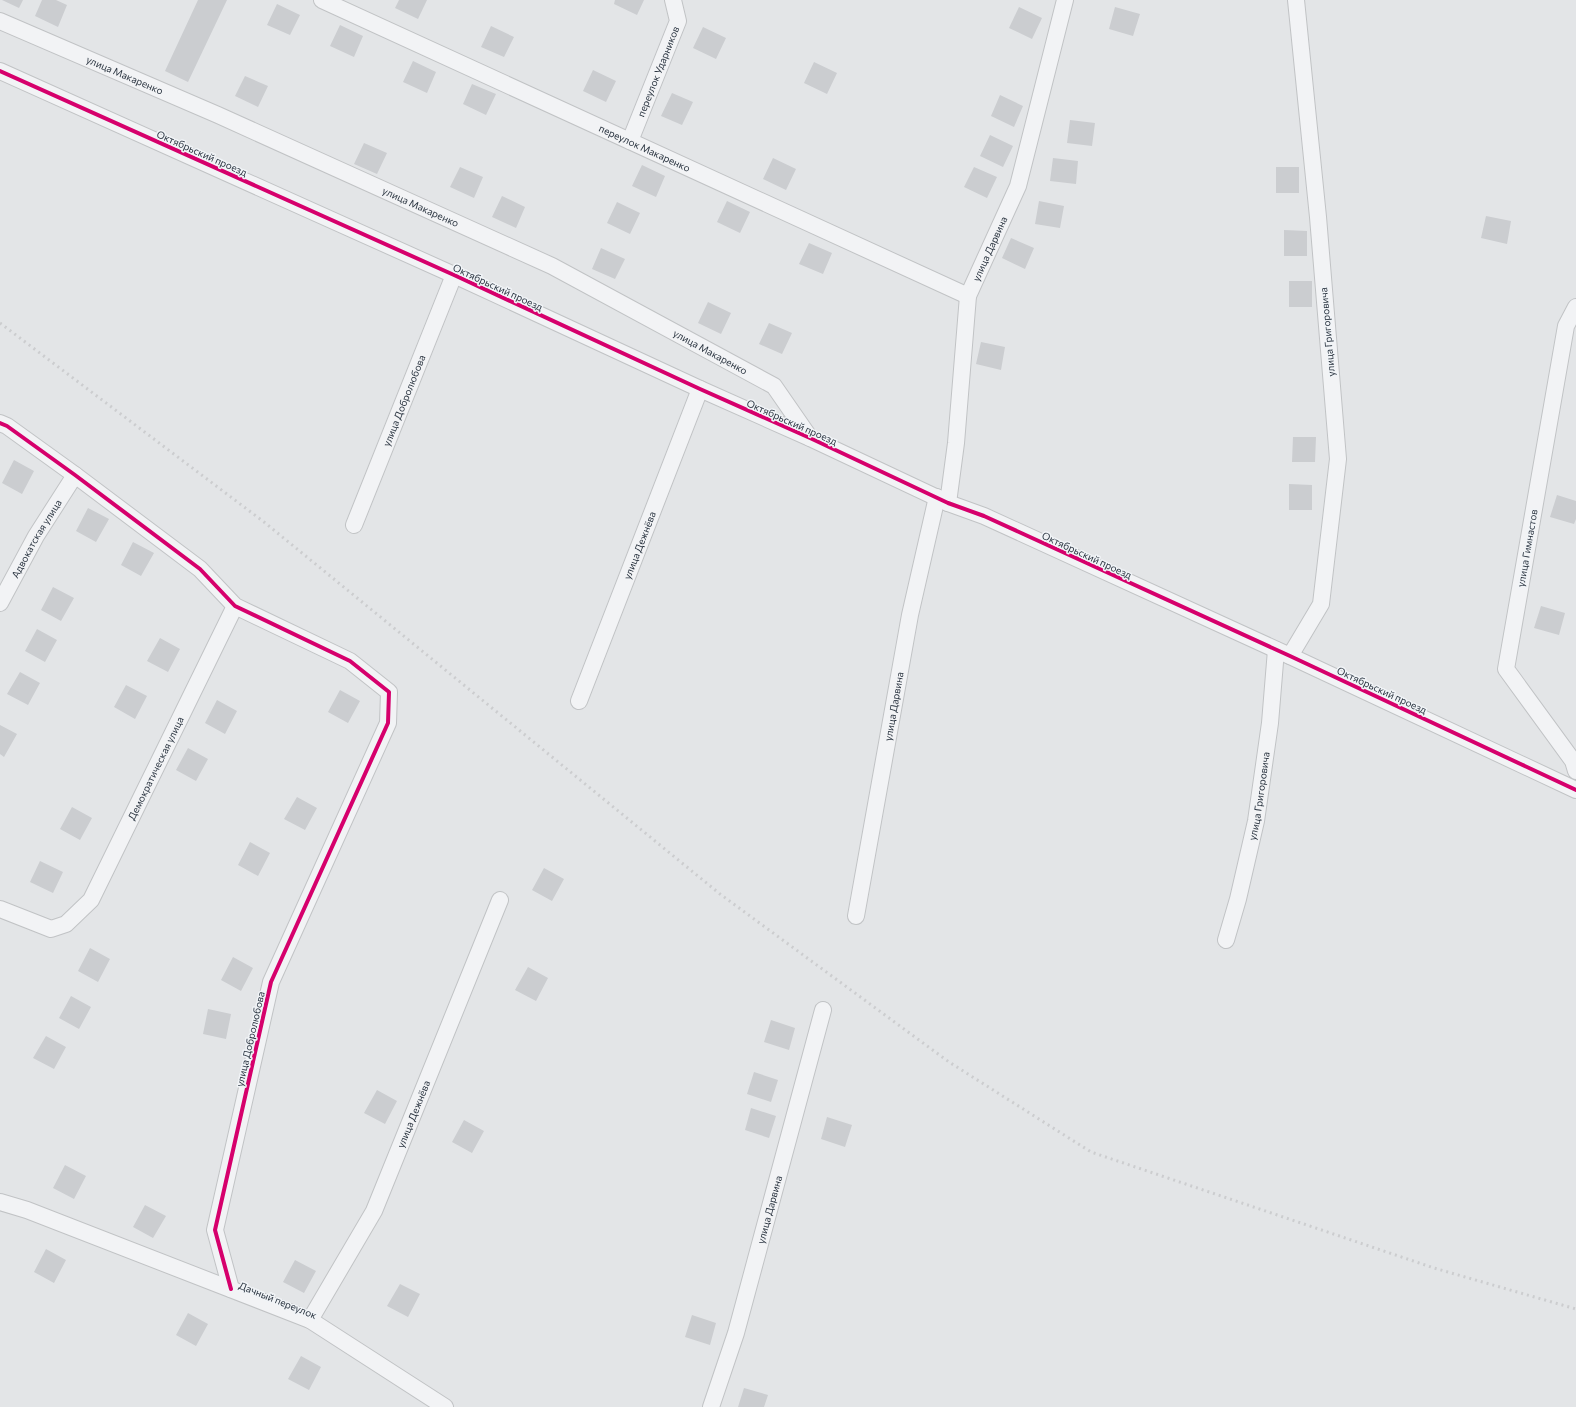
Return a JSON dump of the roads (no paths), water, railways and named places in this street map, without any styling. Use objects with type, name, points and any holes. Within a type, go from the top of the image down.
[{"type":"street","name":"переулок Макаренко","points":[[322,0],[968,296]]},
{"type":"street","name":"переулок Ударников","points":[[630,141],[678,21],[673,0]]},
{"type":"street","name":"улица Дарвина","points":[[856,916],[910,615],[942,500],[956,443],[968,296],[1018,186],[1065,0]]},
{"type":"street","name":"улица Григоровича","points":[[1226,940],[1238,899],[1256,821],[1270,723],[1283,653],[1321,604],[1338,458],[1318,217],[1296,0]]},
{"type":"street","name":"улица Макаренко","points":[[0,21],[218,115],[552,266],[774,386],[810,438]]},
{"type":"street","name":"Октябрьский проезд","points":[[0,71],[454,275],[942,500],[984,516],[1283,653],[1576,790]]},
{"type":"street","name":"улица Добролюбова","points":[[354,525],[454,275]]},
{"type":"street","name":"улица Гимнастов","points":[[1576,307],[1566,326],[1506,669],[1572,761],[1576,771]]},
{"type":"street","name":"улица Дежнёва","points":[[580,701],[700,389]]},
{"type":"street","points":[[0,423],[8,426],[200,569],[235,606]]},
{"type":"street","name":"Адвокатская улица","points":[[0,603],[36,536],[75,475]]},
{"type":"street","name":"улица Добролюбова","points":[[230,1289],[215,1230],[271,982],[388,723],[389,692],[350,661],[235,606]]},
{"type":"street","name":"Демократическая улица","points":[[0,909],[51,929],[66,924],[91,900],[235,606]]},
{"type":"street","name":"улица Дежнёва","points":[[310,1320],[374,1211],[500,900]]},
{"type":"street","name":"улица Дарвина","points":[[711,1407],[736,1333],[823,1010]]},
{"type":"street","name":"Дачный переулок","points":[[0,1202],[27,1210],[310,1320],[445,1407]]},
{"type":"railway","points":[[0,323],[264,522],[720,894],[949,1062],[1091,1152],[1434,1268],[1576,1309]]}]
